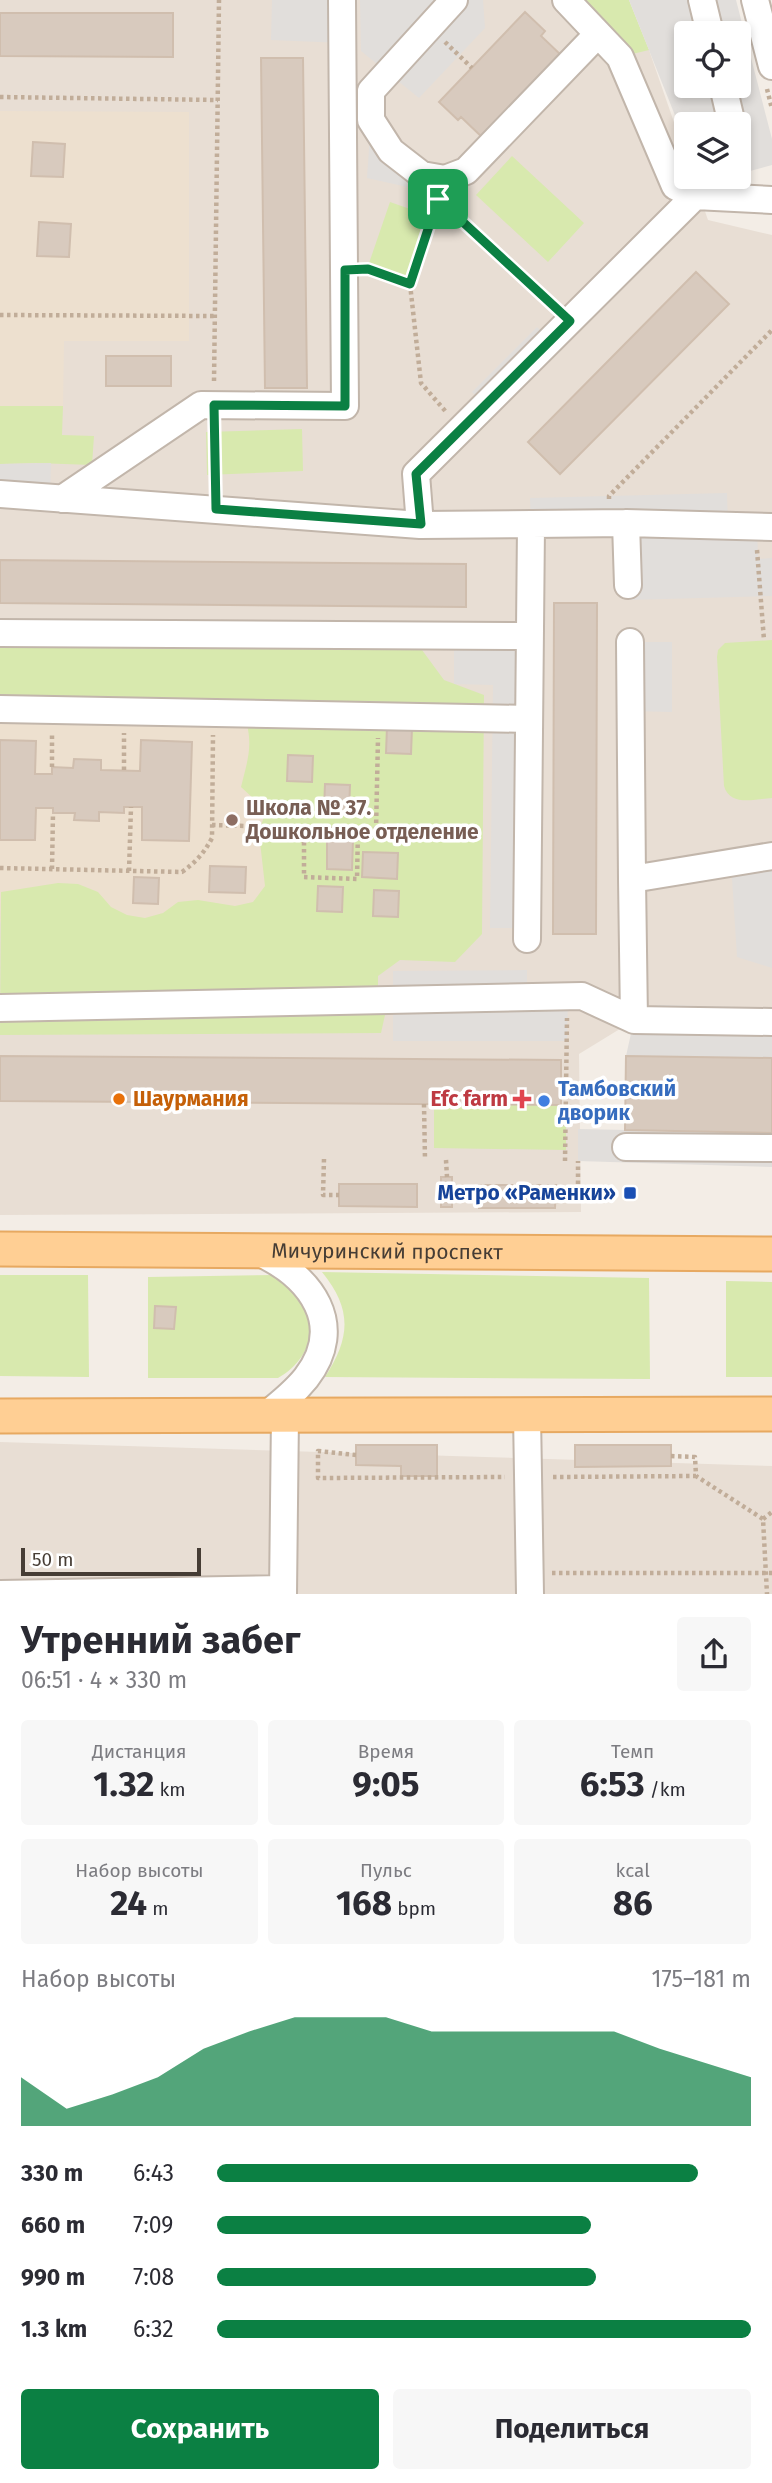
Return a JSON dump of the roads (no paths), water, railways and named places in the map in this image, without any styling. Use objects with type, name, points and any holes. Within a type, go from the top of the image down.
[{"type":"main road","name":"Мичуринский проспект","points":[[0,1249],[260,1253],[772,1254]]},
{"type":"main road","points":[[0,1416],[772,1414]]},
{"type":"street","points":[[62,499],[201,405],[345,406],[342,0]]},
{"type":"street","points":[[454,0],[370,91],[371,120],[391,151],[441,189],[466,171],[598,34]]},
{"type":"street","points":[[566,0],[620,57],[675,186],[695,196],[772,200]]},
{"type":"street","points":[[702,0],[707,21]]},
{"type":"street","points":[[755,0],[772,66]]},
{"type":"street","points":[[421,524],[416,474],[695,196]]},
{"type":"street","points":[[0,494],[421,524],[764,527]]},
{"type":"street","points":[[618,524],[628,585]]},
{"type":"street","points":[[527,939],[531,526]]},
{"type":"street","points":[[0,633],[529,636]]},
{"type":"street","points":[[630,642],[634,1020]]},
{"type":"street","points":[[0,709],[528,719]]},
{"type":"street","points":[[632,879],[772,856]]},
{"type":"street","points":[[0,1008],[582,996],[634,1020],[772,1022]]},
{"type":"street","points":[[626,1147],[772,1148]]},
{"type":"street","points":[[0,1594],[283,1592],[275,1415],[317,1360],[324,1342],[324,1330],[319,1307],[304,1283],[276,1261],[260,1253]]},
{"type":"street","points":[[527,1415],[530,1583]]},
{"type":"place","name":"Школа № 37. Дошкольное отделение","points":[[232,820]]},
{"type":"place","name":"Шаурмания","points":[[119,1099]]},
{"type":"place","name":"Efc farm","points":[[522,1099]]},
{"type":"place","name":"Тамбовский дворик","points":[[544,1101]]},
{"type":"place","name":"Метро «Раменки»","points":[[630,1193]]}]
